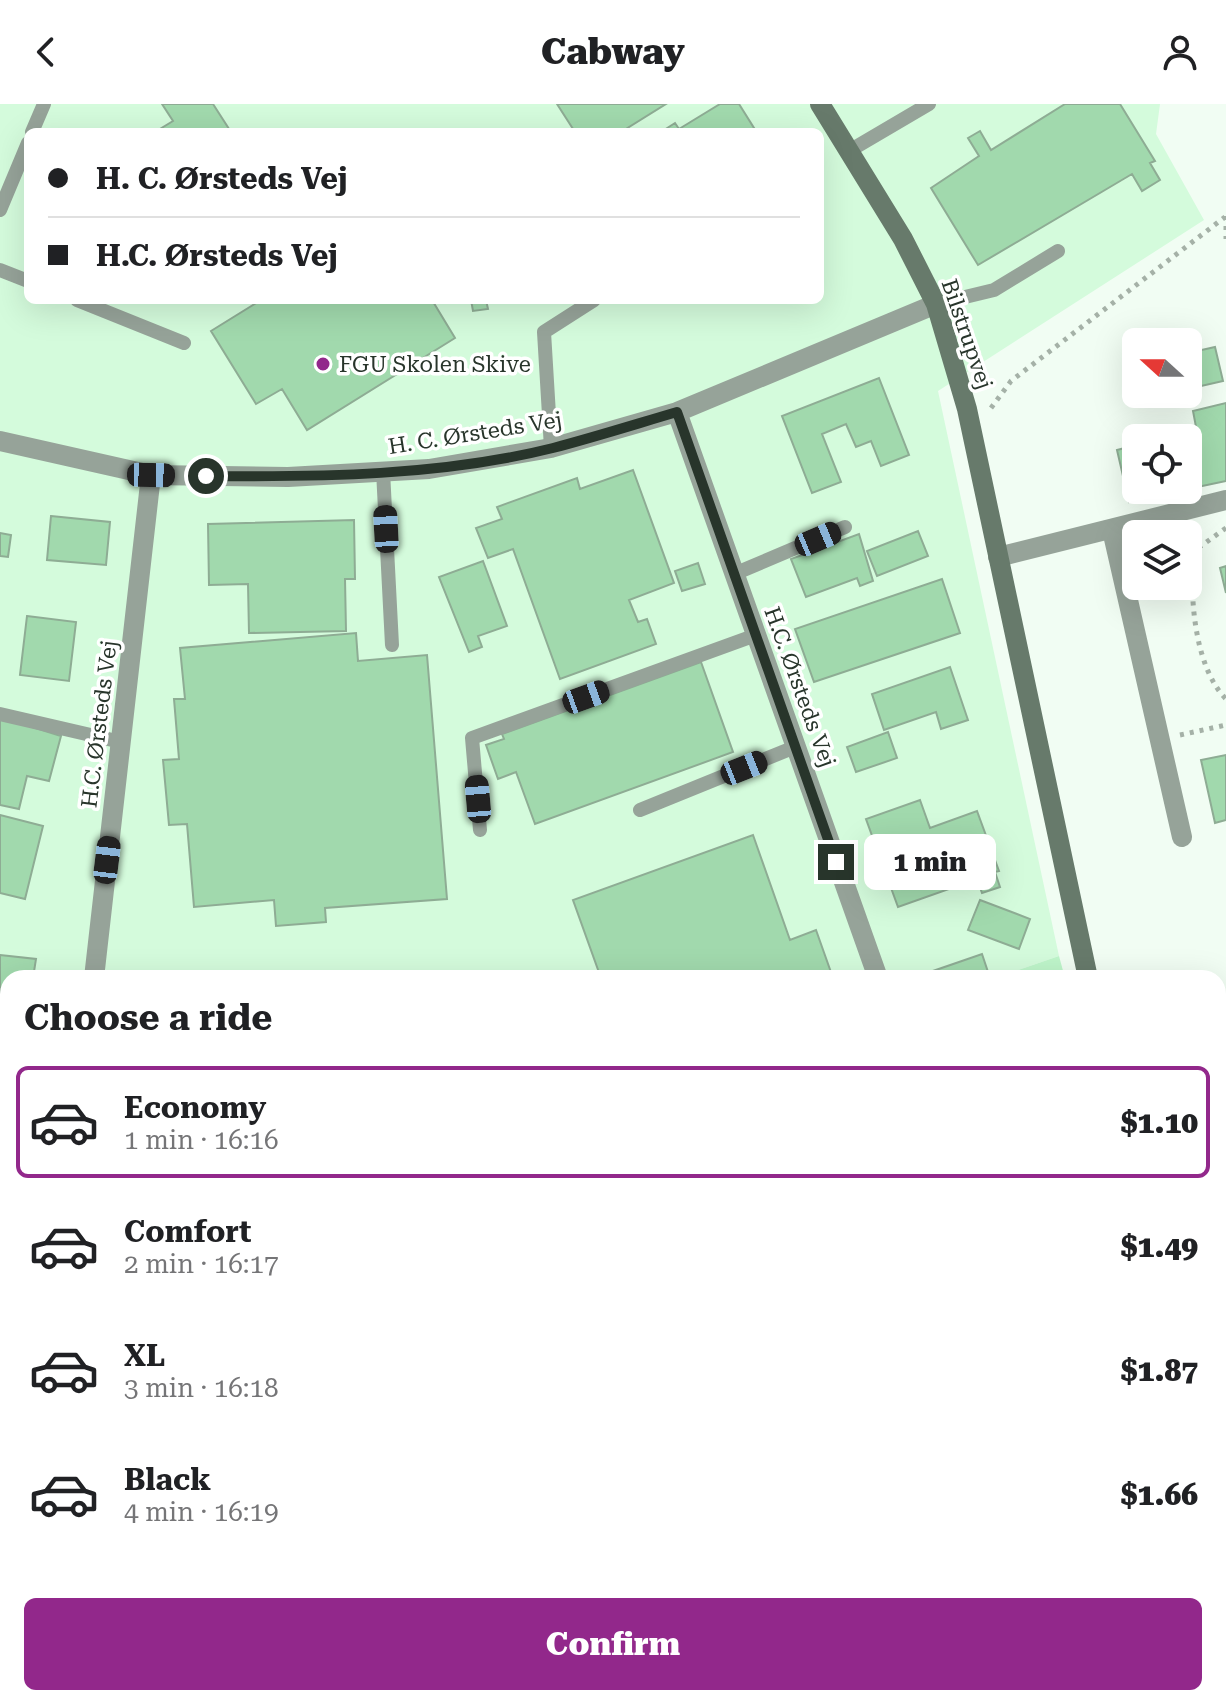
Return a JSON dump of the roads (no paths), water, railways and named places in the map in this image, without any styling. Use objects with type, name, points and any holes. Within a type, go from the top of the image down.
[{"type":"street","name":"Bilstrupvej","points":[[820,104],[825,128],[849,151],[903,239],[936,304],[972,433],[1086,970]]},
{"type":"street","name":"H. C. Ørsteds Vej","points":[[0,441],[151,475],[288,477],[429,469],[551,448],[677,412],[936,304]]},
{"type":"street","name":"H.C. Ørsteds Vej","points":[[677,412],[875,970]]},
{"type":"street","name":"H.C. Ørsteds Vej","points":[[95,970],[151,475]]},
{"type":"street","points":[[998,557],[1226,500]]},
{"type":"street","points":[[1112,530],[1182,837]]},
{"type":"lane","points":[[34,128],[44,104]]},
{"type":"lane","points":[[849,151],[929,104]]},
{"type":"lane","points":[[0,210],[24,157]]},
{"type":"lane","points":[[936,304],[994,290],[1058,251]]},
{"type":"lane","points":[[0,270],[24,279]]},
{"type":"lane","points":[[87,304],[184,343]]},
{"type":"lane","points":[[551,448],[544,332],[588,304]]},
{"type":"lane","points":[[383,471],[392,645]]},
{"type":"lane","points":[[734,574],[845,527]]},
{"type":"lane","points":[[480,830],[472,738],[756,635]]},
{"type":"lane","points":[[0,714],[121,742]]},
{"type":"lane","points":[[640,810],[795,747]]},
{"type":"place","name":"FGU Skolen Skive","points":[[323,364]]}]
